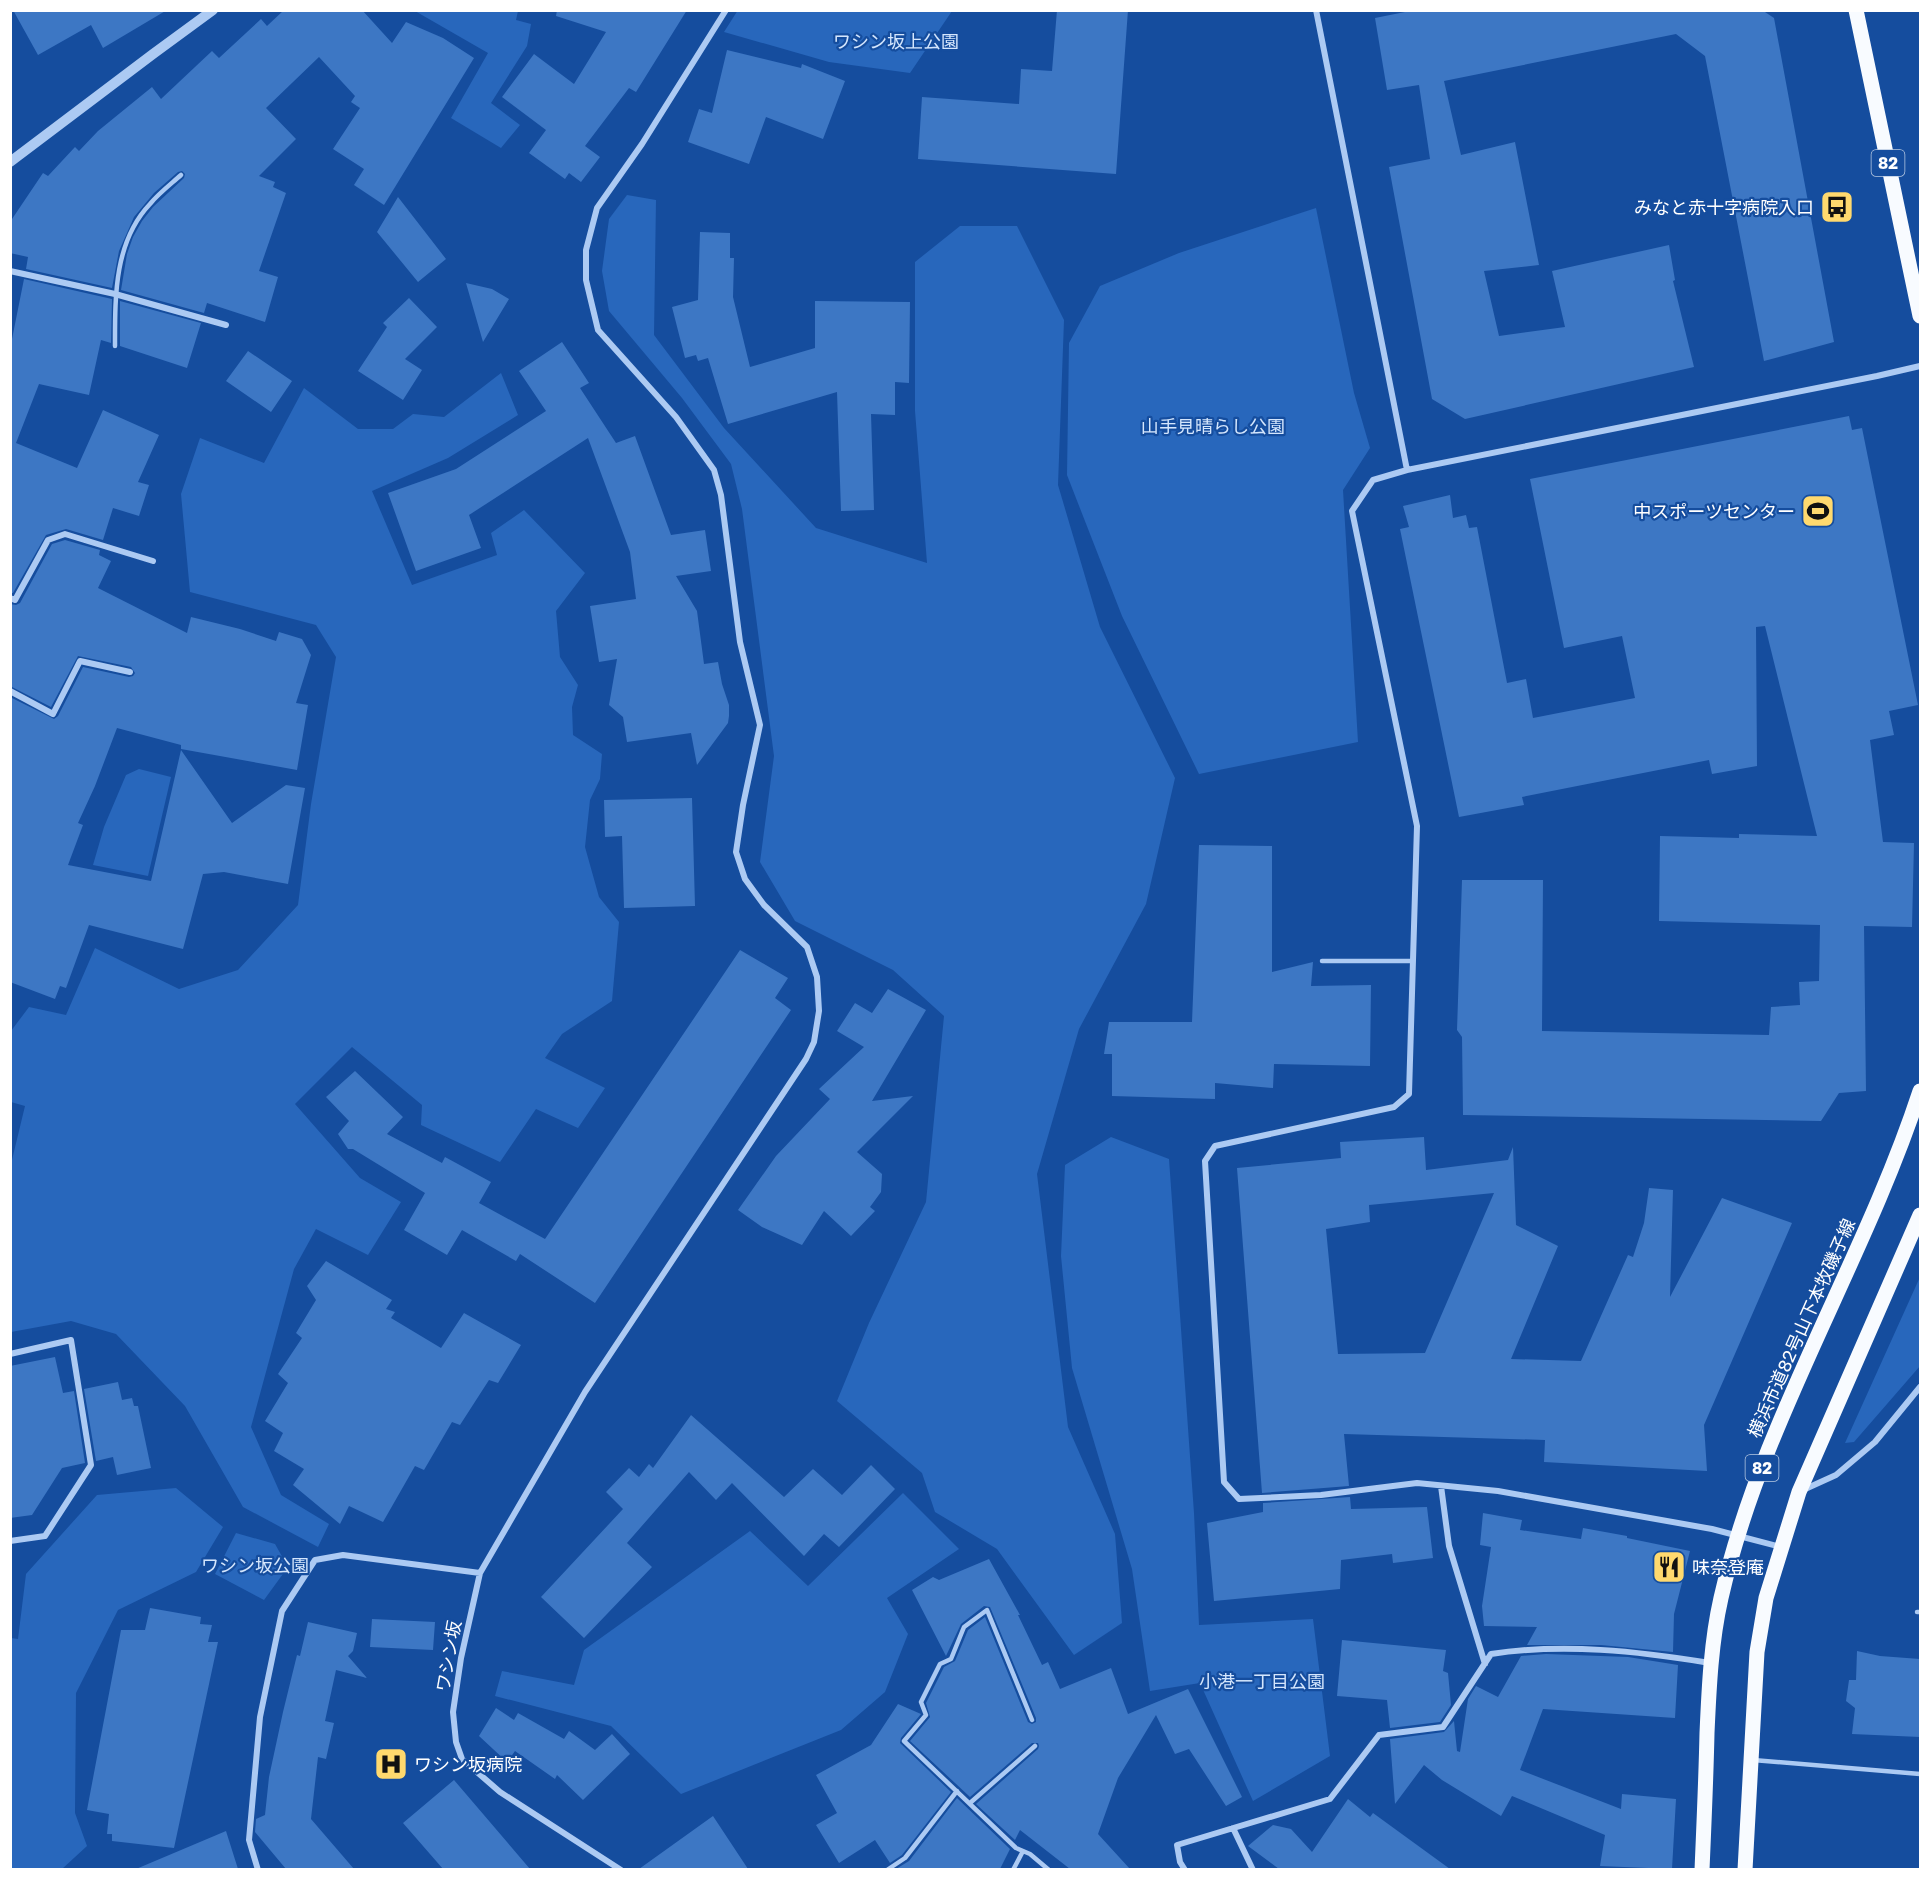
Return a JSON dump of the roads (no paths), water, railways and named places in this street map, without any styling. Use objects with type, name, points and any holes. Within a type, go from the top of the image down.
[{"type":"main road","name":"82","points":[[1856,10],[1920,316]]},
{"type":"main road","name":"横浜市道82号山下本牧磯子線","points":[[1702,1869],[1710,1663],[1720,1599],[1737,1535],[1772,1443],[1902,1146],[1920,1091]]},
{"type":"main road","name":"82","points":[[1745,1869],[1757,1652],[1766,1598],[1799,1492],[1920,1215]]},
{"type":"street","points":[[10,162],[213,10]]},
{"type":"street","name":"ワシン坂","points":[[621,1869],[500,1792],[462,1759],[456,1742],[453,1712],[461,1658],[480,1573],[585,1392],[806,1059],[813,1042],[819,1011],[817,977],[807,947],[758,897],[745,879],[736,852],[743,805],[760,725],[741,642],[721,495],[714,470],[676,417],[598,330],[586,280],[586,250],[597,208],[642,144],[726,10]]},
{"type":"street","points":[[1316,10],[1407,470]]},
{"type":"street","points":[[10,271],[116,294],[226,325]]},
{"type":"street","points":[[1782,1547],[1712,1529],[1497,1491],[1417,1483],[1321,1495],[1239,1499],[1224,1482],[1204,1161],[1215,1146],[1394,1107],[1409,1094],[1417,826],[1352,511],[1372,480],[1407,470],[1920,366]]},
{"type":"street","points":[[10,598],[15,600],[48,540],[65,534],[153,561]]},
{"type":"street","points":[[10,691],[53,714],[80,661],[130,672]]},
{"type":"street","points":[[10,1354],[71,1340],[91,1465],[45,1536],[10,1540]]},
{"type":"street","points":[[1799,1492],[1836,1475],[1868,1449],[1920,1388]]},
{"type":"street","points":[[1441,1486],[1449,1546],[1485,1664]]},
{"type":"street","points":[[258,1869],[249,1840],[260,1717],[282,1611],[315,1560],[343,1555],[480,1573]]},
{"type":"street","points":[[1185,1869],[1180,1862],[1177,1845],[1330,1799],[1379,1735],[1443,1727],[1491,1654],[1509,1651],[1587,1649],[1710,1663]]},
{"type":"street","points":[[1233,1828],[1253,1869]]},
{"type":"lane","points":[[115,346],[116,294],[121,254],[148,205],[181,175]]},
{"type":"lane","points":[[1322,961],[1413,961]]},
{"type":"lane","points":[[1032,1720],[987,1610],[964,1627],[951,1659],[940,1664],[921,1702],[926,1715],[904,1741],[1016,1848],[1049,1869]]},
{"type":"lane","points":[[970,1803],[1035,1746]]},
{"type":"lane","points":[[1750,1760],[1920,1774]]},
{"type":"lane","points":[[887,1869],[905,1858],[957,1791]]},
{"type":"lane","points":[[1013,1869],[1023,1851]]},
{"type":"place","name":"みなと赤十字病院入口","points":[[1837,207]]},
{"type":"place","name":"中スポーツセンター","points":[[1818,511]]},
{"type":"place","name":"味奈登庵","points":[[1669,1567]]},
{"type":"place","name":"ワシン坂病院","points":[[391,1764]]},
{"type":"park label","name":"ワシン坂上公園","points":[[896,41]]},
{"type":"park label","name":"山手見晴らし公園","points":[[1213,426]]},
{"type":"park label","name":"ワシン坂公園","points":[[255,1565]]},
{"type":"park label","name":"小港一丁目公園","points":[[1262,1681]]}]
